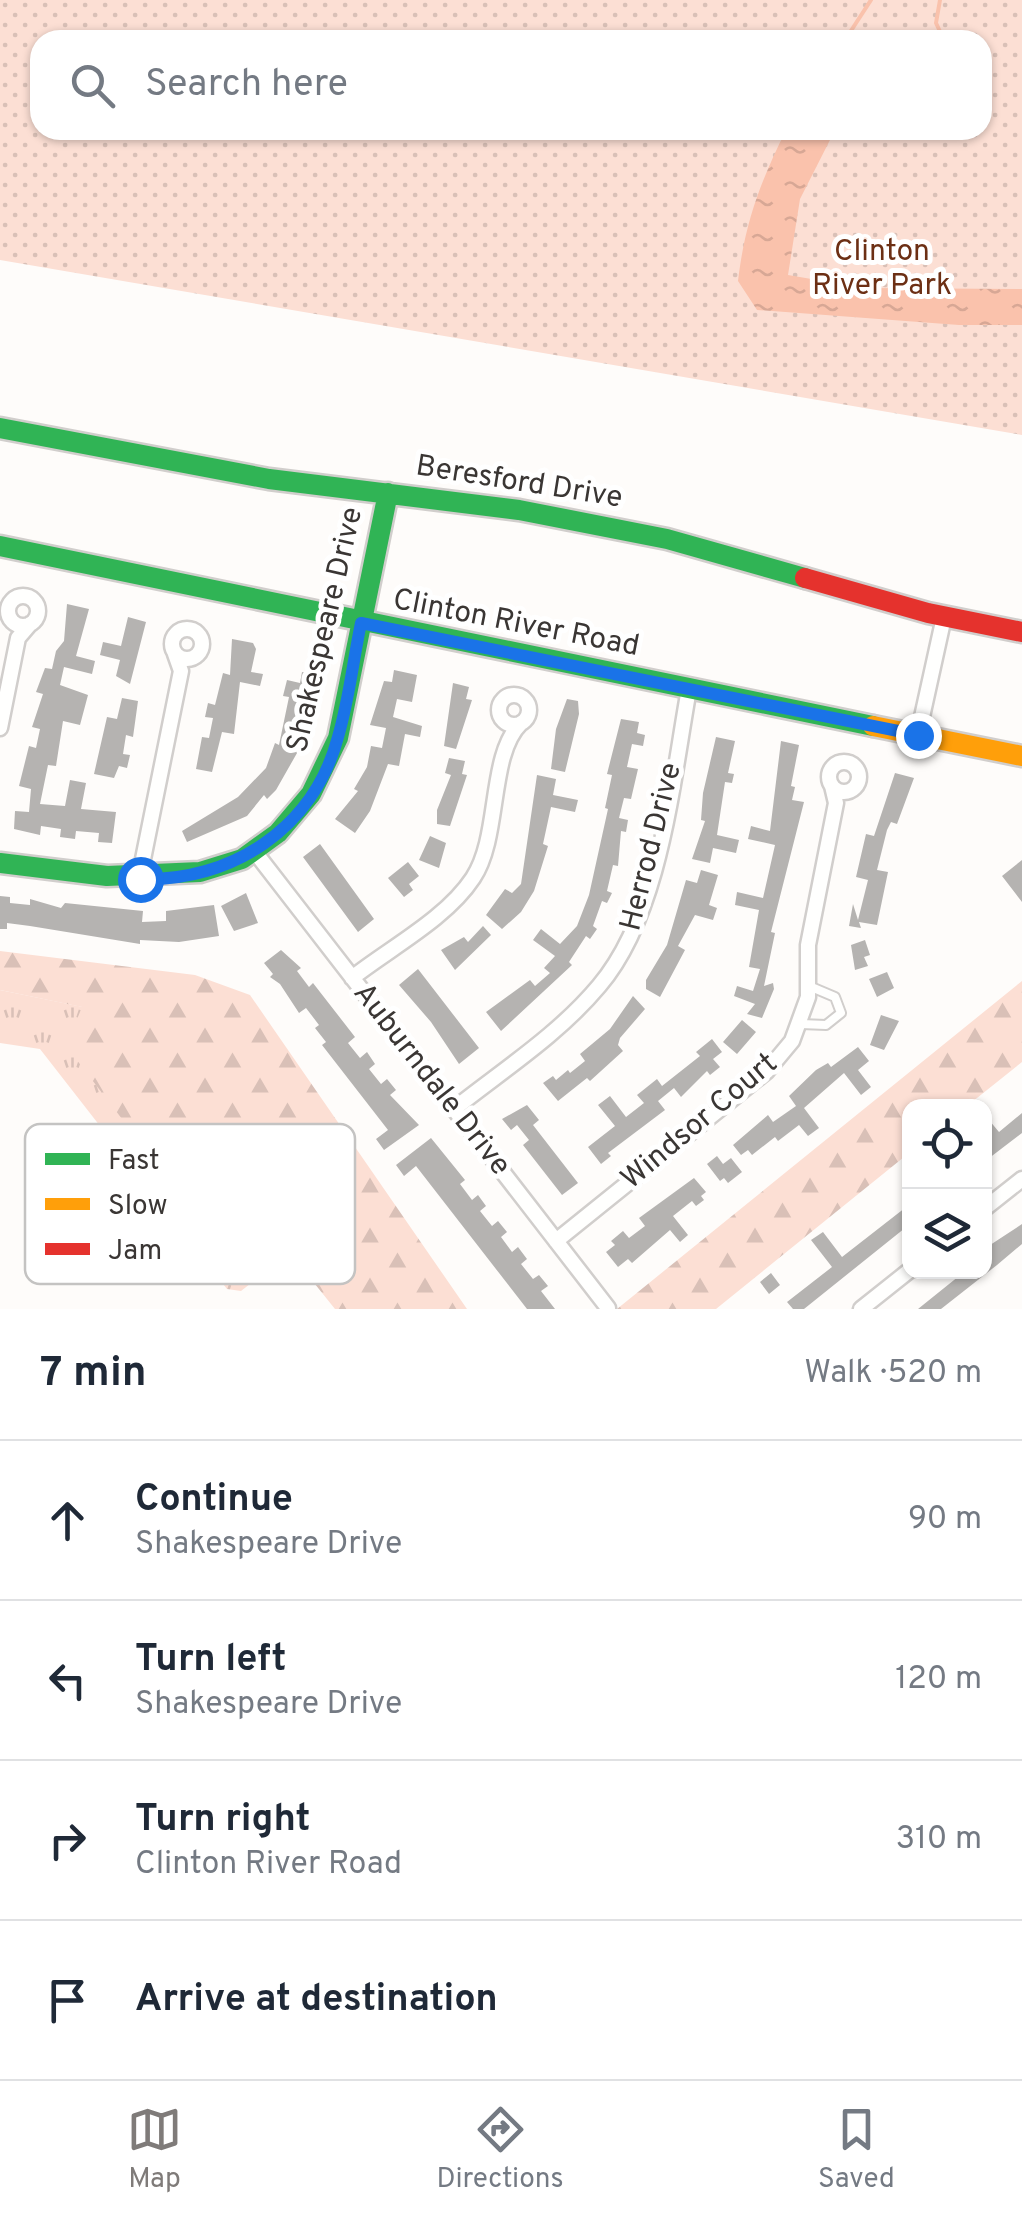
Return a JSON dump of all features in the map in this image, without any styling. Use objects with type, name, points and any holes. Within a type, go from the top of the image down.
[{"type":"street","name":"Beresford Drive","points":[[0,428],[269,479],[519,510],[666,540],[944,616],[1022,632]]},
{"type":"street","name":"Shakespeare Drive","points":[[0,863],[140,879],[192,876],[254,852],[292,822],[325,773],[338,738],[388,492]]},
{"type":"street","name":"Clinton River Road","points":[[0,546],[1022,756]]},
{"type":"street","points":[[0,728],[18,638],[38,607],[24,596],[9,607],[18,638]]},
{"type":"street","points":[[918,735],[944,616]]},
{"type":"street","points":[[12,621],[30,624]]},
{"type":"street","points":[[140,879],[181,671],[172,640],[187,630],[201,641],[181,671]]},
{"type":"street","points":[[175,654],[193,658]]},
{"type":"street","name":"Herrod Drive","points":[[454,1109],[580,1007],[632,937],[656,853],[689,690]]},
{"type":"street","points":[[352,978],[443,908],[472,878],[490,834],[510,737],[529,706],[519,696],[502,702],[503,720],[510,737]]},
{"type":"street","points":[[503,720],[522,723]]},
{"type":"street","points":[[836,804],[850,791],[859,780],[851,764],[833,767],[832,786],[850,791]]},
{"type":"street","name":"Windsor Court","points":[[556,1241],[768,1071],[801,1024],[809,986],[808,945],[836,804],[832,786]]},
{"type":"street","name":"Auburndale Drive","points":[[254,852],[608,1308]]},
{"type":"street","points":[[992,1203],[1022,1179]]},
{"type":"street","points":[[861,1309],[902,1276]]},
{"type":"lane","points":[[801,1024],[826,1026],[841,1013],[835,997],[809,986]]},
{"type":"green space","name":"Clinton River Park","points":[[0,0],[1022,0],[1022,435],[0,260]]},
{"type":"green space","points":[[0,951],[195,975],[250,995],[339,1124],[126,1124],[66,1046],[82,1007],[0,990]]},
{"type":"green space","points":[[1022,981],[1022,1062],[976,1099],[902,1099],[902,1159],[716,1309],[617,1309]]},
{"type":"green space","points":[[0,990],[83,1007],[182,1124],[98,1124],[40,1049],[0,1043]]},
{"type":"green space","points":[[355,1147],[467,1309],[335,1309],[315,1284],[355,1284]]},
{"type":"green space","points":[[223,1284],[250,1284],[241,1291],[227,1289]]},
{"type":"water","points":[[782,140],[830,140],[800,199],[788,275],[864,288],[1022,289],[1022,325],[959,325],[757,310],[738,281],[755,203]]},
{"type":"building","points":[[67,604],[89,609],[76,656],[95,661],[92,674],[64,667],[60,685],[88,695],[80,725],[63,721],[56,766],[48,765],[40,804],[65,806],[70,780],[86,783],[81,809],[116,812],[112,843],[98,842],[99,833],[76,831],[75,839],[60,837],[61,829],[41,826],[40,835],[14,829],[15,811],[29,812],[31,789],[19,786],[29,746],[36,748],[40,729],[32,727],[43,694],[36,692],[45,668],[52,669],[56,651],[64,641]]},
{"type":"building","points":[[128,617],[146,622],[130,684],[116,676],[120,660],[100,655],[103,642],[121,646]]},
{"type":"building","points":[[232,639],[253,643],[256,649],[251,672],[263,674],[260,686],[240,682],[234,734],[222,732],[212,772],[196,769],[202,737],[209,738],[213,718],[205,717],[208,703],[215,705],[223,673],[230,675]]},
{"type":"building","points":[[394,670],[417,675],[412,702],[397,699],[393,717],[422,726],[420,737],[405,734],[399,766],[388,764],[370,811],[355,833],[335,819],[358,791],[354,789],[367,767],[371,746],[382,748],[386,728],[370,725],[384,681],[392,682]]},
{"type":"building","points":[[302,672],[317,675],[301,746],[276,790],[267,799],[264,795],[247,816],[187,842],[182,831],[238,797],[266,768],[275,743],[279,745],[289,697],[283,696],[287,680],[300,683]]},
{"type":"building","points":[[453,683],[469,687],[466,699],[472,700],[456,749],[444,746]]},
{"type":"building","points":[[122,698],[138,701],[133,737],[126,735],[123,754],[130,755],[127,768],[119,766],[114,778],[94,774],[107,717],[117,719]]},
{"type":"building","points":[[567,699],[578,701],[579,714],[565,772],[551,769],[556,729]]},
{"type":"building","points":[[621,719],[639,722],[637,733],[645,735],[643,746],[632,744],[627,767],[638,769],[631,799],[624,798],[619,818],[628,820],[626,832],[621,831],[618,866],[613,865],[607,891],[612,893],[607,903],[602,901],[593,926],[597,929],[590,939],[586,936],[569,962],[572,965],[501,1031],[486,1012],[530,980],[535,986],[550,973],[544,968],[555,956],[533,940],[541,929],[560,944],[577,926],[589,895],[608,809],[605,808],[612,775],[607,774]]},
{"type":"building","points":[[716,737],[735,741],[728,773],[734,774],[732,783],[725,782],[717,835],[739,840],[736,853],[713,848],[710,863],[692,859],[705,821],[701,820],[703,793]]},
{"type":"building","points":[[781,741],[799,745],[792,800],[804,802],[771,932],[775,933],[764,986],[773,983],[774,989],[762,1018],[747,1014],[755,1004],[734,996],[737,986],[753,991],[760,969],[749,967],[759,910],[735,905],[737,892],[763,898],[775,845],[748,839],[751,826],[770,831]]},
{"type":"building","points":[[449,758],[465,761],[462,774],[467,775],[450,826],[437,824],[437,810],[451,775],[445,773]]},
{"type":"building","points":[[895,773],[914,778],[897,824],[891,822],[887,830],[877,870],[888,872],[877,925],[859,922],[861,928],[849,926],[853,904],[858,920],[868,880],[856,877],[866,834],[874,836]]},
{"type":"building","points":[[537,775],[556,779],[553,795],[578,800],[575,812],[551,807],[543,844],[548,846],[534,891],[521,912],[502,929],[486,915],[505,889],[512,893],[521,884]]},
{"type":"building","points":[[430,836],[446,843],[439,868],[419,860]]},
{"type":"building","points":[[320,844],[374,919],[358,932],[303,857]]},
{"type":"building","points":[[1022,860],[1022,902],[1002,876]]},
{"type":"building","points":[[408,862],[419,876],[409,884],[413,890],[404,897],[388,878]]},
{"type":"building","points":[[701,870],[718,875],[709,905],[717,908],[713,920],[695,915],[678,946],[685,950],[660,997],[646,989],[646,980],[667,945],[686,880],[697,883]]},
{"type":"building","points":[[246,893],[258,923],[234,931],[221,906]]},
{"type":"building","points":[[0,896],[10,897],[10,903],[30,905],[30,899],[61,908],[65,903],[143,911],[142,922],[166,921],[166,911],[214,905],[219,936],[179,942],[140,940],[140,944],[7,923],[7,929],[0,929]]},
{"type":"building","points":[[483,926],[491,935],[455,970],[441,950],[464,937],[468,942]]},
{"type":"building","points":[[865,940],[870,955],[864,957],[868,966],[855,970],[851,945]]},
{"type":"building","points":[[281,950],[301,968],[297,971],[309,987],[313,983],[355,1037],[348,1043],[360,1058],[367,1052],[375,1064],[369,1069],[381,1084],[387,1079],[396,1090],[390,1095],[419,1125],[384,1150],[376,1139],[388,1130],[322,1045],[326,1042],[315,1028],[319,1025],[306,1008],[299,1013],[280,984],[270,977],[273,974],[264,963]]},
{"type":"building","points":[[418,969],[479,1048],[459,1064],[431,1022],[399,985]]},
{"type":"building","points":[[887,972],[894,988],[877,997],[869,979]]},
{"type":"building","points":[[633,996],[645,1009],[620,1038],[618,1045],[623,1051],[590,1081],[587,1078],[558,1101],[543,1083],[553,1076],[556,1080],[568,1070],[570,1073],[585,1061],[580,1054],[610,1029]]},
{"type":"building","points":[[881,1015],[899,1021],[884,1050],[870,1045]]},
{"type":"building","points":[[742,1020],[756,1032],[737,1054],[723,1042]]},
{"type":"building","points":[[712,1039],[722,1052],[713,1059],[720,1067],[710,1075],[707,1071],[681,1097],[674,1088],[658,1101],[665,1110],[608,1153],[611,1156],[601,1164],[588,1147],[615,1126],[598,1105],[610,1096],[626,1117],[644,1103],[637,1095],[657,1079],[662,1086],[700,1056],[696,1052]]},
{"type":"building","points":[[858,1047],[869,1061],[858,1070],[871,1087],[861,1095],[844,1073],[804,1108],[819,1128],[808,1136],[799,1125],[752,1155],[748,1150],[741,1155],[733,1145],[768,1115],[773,1122],[796,1106],[789,1096],[816,1070],[828,1063],[831,1067]]},
{"type":"building","points":[[527,1105],[539,1120],[533,1125],[578,1183],[562,1195],[523,1145],[529,1140],[517,1125],[511,1130],[502,1119]]},
{"type":"building","points":[[1022,1113],[1022,1133],[992,1156],[992,1124],[999,1132]]},
{"type":"building","points":[[431,1138],[465,1180],[460,1184],[472,1200],[478,1195],[486,1206],[480,1211],[492,1226],[498,1221],[507,1232],[501,1237],[512,1252],[518,1247],[527,1259],[521,1264],[533,1279],[539,1275],[548,1286],[541,1291],[555,1309],[527,1309],[416,1166],[404,1176],[396,1165]]},
{"type":"building","points":[[717,1156],[723,1164],[731,1158],[742,1172],[728,1183],[724,1178],[720,1181],[707,1164]]},
{"type":"building","points":[[694,1178],[706,1192],[701,1196],[704,1200],[696,1206],[692,1201],[673,1216],[688,1235],[680,1242],[670,1230],[632,1263],[628,1259],[618,1267],[606,1252],[615,1245],[611,1241],[623,1231],[629,1238],[645,1226],[639,1218]]},
{"type":"building","points":[[902,1210],[902,1230],[804,1309],[793,1309],[787,1302],[832,1267],[811,1240],[823,1232],[842,1257]]},
{"type":"building","points":[[1022,1224],[1022,1244],[992,1269],[992,1244]]},
{"type":"building","points":[[771,1273],[780,1285],[769,1294],[760,1282]]},
{"type":"building","points":[[955,1279],[979,1279],[941,1309],[918,1309]]},
{"type":"waterway","points":[[852,30],[871,0]]},
{"type":"waterway","points":[[939,30],[936,23],[940,0]]},
{"type":"traffic: fast","points":[[0,428],[269,479],[519,510],[667,539],[805,578]]},
{"type":"traffic: fast","points":[[0,863],[107,876],[200,872],[242,859],[278,833],[311,794],[338,738],[388,493]]},
{"type":"traffic: fast","points":[[0,546],[873,726]]},
{"type":"traffic: slow","points":[[873,726],[1022,756]]},
{"type":"traffic: jam","points":[[805,578],[928,613],[1022,632]]},
{"type":"route","points":[[140,879],[192,876],[243,859],[292,822],[325,773],[338,738],[361,623],[918,735]]}]
